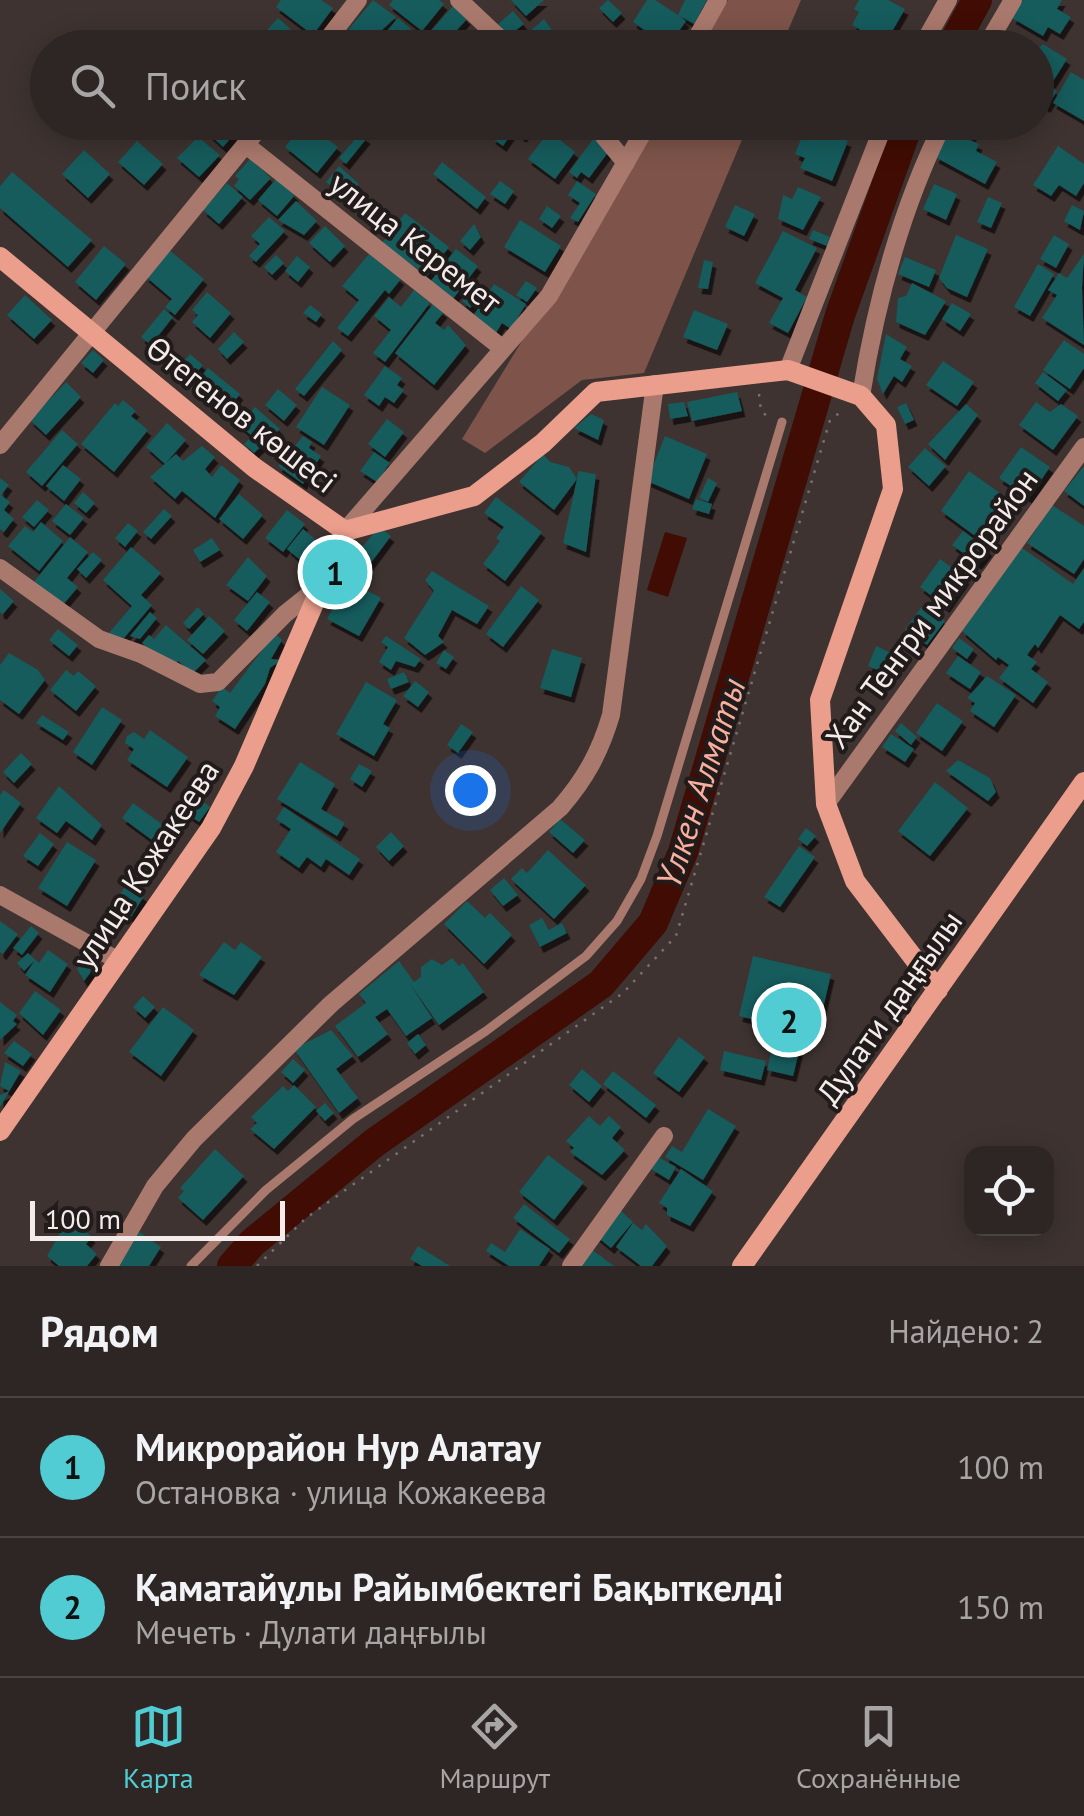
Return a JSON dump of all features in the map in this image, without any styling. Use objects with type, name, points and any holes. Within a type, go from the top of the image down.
[{"type":"street","points":[[335,30],[358,0]]},
{"type":"street","points":[[459,0],[491,30]]},
{"type":"street","points":[[701,30],[718,0]]},
{"type":"street","points":[[931,30],[948,0]]},
{"type":"street","points":[[996,30],[1013,0]]},
{"type":"street","points":[[0,444],[250,140]]},
{"type":"street","points":[[607,140],[626,162]]},
{"type":"street","name":"улица Кожакеева","points":[[0,1131],[212,828],[244,766],[345,531],[549,296],[639,140]]},
{"type":"street","points":[[797,372],[878,140]]},
{"type":"street","points":[[936,140],[881,291],[861,396],[886,425],[892,488],[820,700],[826,804],[855,881],[938,990]]},
{"type":"street","name":"улица Керемет","points":[[246,145],[502,348]]},
{"type":"street","name":"Өтегенов көшесі","points":[[0,257],[255,468],[345,531],[474,496],[543,444],[596,392],[757,372],[797,372],[861,396]]},
{"type":"street","points":[[109,1266],[155,1186],[194,1138],[332,1004],[560,808],[584,782],[599,755],[611,714],[655,384]]},
{"type":"street","name":"Хан Тенгри микрорайон","points":[[826,804],[1084,448]]},
{"type":"street","points":[[0,568],[99,640],[141,654],[200,684],[218,682],[285,614],[320,586]]},
{"type":"street","name":"Дулати даңғылы","points":[[742,1266],[1084,782]]},
{"type":"street","points":[[0,895],[118,961]]},
{"type":"street","points":[[571,1266],[664,1136]]},
{"type":"lane","points":[[191,1266],[255,1200],[352,1119],[486,1031],[586,956],[616,921],[641,880],[657,836],[782,422]]},
{"type":"path","points":[[757,372],[761,411],[782,422]]},
{"type":"path","points":[[257,1266],[306,1218],[624,993],[676,936],[830,420],[861,396]]},
{"type":"shaded area","points":[[728,0],[801,0],[788,30],[710,30]]},
{"type":"shaded area","points":[[645,140],[742,140],[644,373],[582,380],[485,453],[462,439]]},
{"type":"shaded area","points":[[665,532],[687,538],[668,597],[647,590]]},
{"type":"building","points":[[281,0],[321,0],[333,8],[317,30],[306,30],[276,7]]},
{"type":"building","points":[[373,0],[396,17],[382,30],[348,30]]},
{"type":"building","points":[[393,0],[439,0],[444,4],[423,30],[389,5]]},
{"type":"building","points":[[511,0],[544,0],[526,16]]},
{"type":"building","points":[[608,0],[622,13],[613,22],[599,8]]},
{"type":"building","points":[[647,0],[655,0],[686,21],[680,30],[644,30],[633,22]]},
{"type":"building","points":[[685,0],[707,0],[694,24],[678,15]]},
{"type":"building","points":[[859,0],[888,0],[905,9],[893,30],[861,30],[852,25],[859,12],[854,9]]},
{"type":"building","points":[[1023,0],[1062,0],[1057,9],[1071,17],[1060,34],[1048,27],[1033,30],[1012,18]]},
{"type":"building","points":[[453,6],[467,19],[457,30],[432,30]]},
{"type":"building","points":[[513,11],[524,24],[516,30],[501,30],[497,25]]},
{"type":"building","points":[[278,18],[291,30],[267,30]]},
{"type":"building","points":[[398,18],[411,29],[410,30],[388,30]]},
{"type":"building","points":[[544,19],[552,30],[531,30]]},
{"type":"building","points":[[1054,51],[1067,59],[1054,80]]},
{"type":"building","points":[[1071,72],[1084,80],[1084,121],[1054,101]]},
{"type":"building","points":[[195,140],[202,140],[220,155],[199,177],[177,158]]},
{"type":"building","points":[[291,140],[329,140],[338,147],[317,173],[285,147]]},
{"type":"building","points":[[354,140],[365,140],[346,164],[339,158]]},
{"type":"building","points":[[542,140],[560,140],[575,152],[555,179],[528,159]]},
{"type":"building","points":[[592,140],[609,151],[589,178],[581,172],[577,178],[569,172]]},
{"type":"building","points":[[801,140],[848,141],[832,181],[800,168],[805,158],[795,154]]},
{"type":"building","points":[[944,140],[970,140],[979,144],[976,151],[997,162],[985,184],[935,157]]},
{"type":"building","points":[[137,141],[163,164],[144,185],[118,162]]},
{"type":"building","points":[[1058,146],[1084,164],[1084,183],[1076,196],[1059,185],[1051,196],[1033,185]]},
{"type":"building","points":[[84,150],[110,174],[88,198],[62,174]]},
{"type":"building","points":[[250,159],[271,178],[250,200],[234,186],[239,179],[235,176]]},
{"type":"building","points":[[442,162],[486,197],[477,209],[433,174]]},
{"type":"building","points":[[339,166],[359,184],[346,199],[326,182]]},
{"type":"building","points":[[12,172],[92,240],[68,267],[0,208],[0,186]]},
{"type":"building","points":[[276,179],[295,195],[277,216],[258,200]]},
{"type":"building","points":[[500,181],[514,191],[505,204],[490,194]]},
{"type":"building","points":[[577,181],[596,194],[578,222],[570,218],[580,203],[568,195]]},
{"type":"building","points":[[227,183],[243,197],[219,224],[203,210]]},
{"type":"building","points":[[934,184],[957,194],[946,220],[923,209]]},
{"type":"building","points":[[798,187],[821,197],[803,230],[778,219],[783,195],[792,199]]},
{"type":"building","points":[[369,197],[396,219],[384,234],[357,212]]},
{"type":"building","points":[[988,197],[1002,203],[991,228],[977,222]]},
{"type":"building","points":[[296,201],[317,221],[304,235],[278,220]]},
{"type":"building","points":[[735,205],[755,214],[744,236],[725,227]]},
{"type":"building","points":[[1072,205],[1084,211],[1080,230],[1064,221]]},
{"type":"building","points":[[547,206],[561,216],[552,228],[539,219]]},
{"type":"building","points":[[405,213],[449,247],[427,276],[382,243]]},
{"type":"building","points":[[269,217],[285,231],[256,262],[249,256],[260,244],[251,236]]},
{"type":"building","points":[[520,220],[561,246],[545,272],[504,247]]},
{"type":"building","points":[[474,224],[481,237],[470,250],[460,241]]},
{"type":"building","points":[[325,226],[345,246],[330,262],[309,243]]},
{"type":"building","points":[[813,230],[830,237],[827,246],[809,239]]},
{"type":"building","points":[[783,231],[817,248],[795,290],[807,297],[788,333],[769,323],[783,298],[755,283]]},
{"type":"building","points":[[956,235],[988,249],[967,297],[947,288],[939,278]]},
{"type":"building","points":[[1054,235],[1069,244],[1056,268],[1040,259]]},
{"type":"building","points":[[104,246],[126,264],[96,300],[75,282]]},
{"type":"building","points":[[168,249],[204,279],[175,315],[165,307],[172,299],[145,276]]},
{"type":"building","points":[[456,249],[478,266],[453,299],[430,282]]},
{"type":"building","points":[[369,254],[401,279],[389,294],[385,290],[348,336],[337,328],[359,300],[342,286]]},
{"type":"building","points":[[1084,254],[1084,345],[1042,318],[1057,295],[1048,290],[1059,273],[1067,278]]},
{"type":"building","points":[[276,255],[284,263],[272,275],[264,267]]},
{"type":"building","points":[[297,256],[310,267],[298,282],[285,271]]},
{"type":"building","points":[[905,257],[936,270],[929,287],[898,274]]},
{"type":"building","points":[[704,260],[713,262],[708,289],[698,288]]},
{"type":"building","points":[[1038,264],[1054,274],[1030,316],[1014,307]]},
{"type":"building","points":[[526,281],[537,288],[527,302],[516,295]]},
{"type":"building","points":[[912,283],[946,301],[925,335],[896,322],[898,298],[906,296]]},
{"type":"building","points":[[494,284],[526,304],[511,329],[502,323],[496,333],[472,318]]},
{"type":"building","points":[[471,289],[480,296],[470,308],[462,301]]},
{"type":"building","points":[[414,290],[430,303],[385,362],[373,353],[391,330],[374,316],[389,297],[401,307]]},
{"type":"building","points":[[207,292],[231,313],[210,338],[192,322],[198,315],[192,310]]},
{"type":"building","points":[[25,295],[52,320],[34,339],[7,315]]},
{"type":"building","points":[[952,303],[971,314],[960,331],[942,319]]},
{"type":"building","points":[[433,304],[444,312],[435,323],[444,330],[448,325],[466,345],[434,385],[395,353]]},
{"type":"building","points":[[310,305],[322,314],[316,322],[303,313]]},
{"type":"building","points":[[164,309],[173,317],[151,345],[141,337]]},
{"type":"building","points":[[694,310],[728,324],[717,350],[683,337]]},
{"type":"building","points":[[234,332],[244,342],[227,359],[218,349]]},
{"type":"building","points":[[886,334],[907,347],[900,359],[912,366],[902,382],[894,376],[883,394],[877,379]]},
{"type":"building","points":[[1064,340],[1084,354],[1084,368],[1070,389],[1043,370]]},
{"type":"building","points":[[333,341],[342,350],[304,396],[295,389]]},
{"type":"building","points":[[93,350],[104,360],[93,373],[81,363]]},
{"type":"building","points":[[190,354],[203,365],[192,378],[179,367]]},
{"type":"building","points":[[943,361],[974,382],[957,406],[926,385]]},
{"type":"building","points":[[385,366],[402,378],[397,385],[404,390],[394,403],[385,397],[379,406],[364,395]]},
{"type":"building","points":[[208,368],[240,394],[224,415],[191,388]]},
{"type":"building","points":[[1043,372],[1067,390],[1058,401],[1035,383]]},
{"type":"building","points":[[66,382],[81,397],[46,435],[30,420]]},
{"type":"building","points":[[322,387],[350,405],[324,445],[296,427]]},
{"type":"building","points":[[278,389],[297,405],[284,421],[265,405]]},
{"type":"building","points":[[737,392],[742,411],[692,421],[687,402]]},
{"type":"building","points":[[123,400],[136,411],[131,416],[148,430],[114,472],[81,444],[115,403],[118,406]]},
{"type":"building","points":[[684,402],[688,416],[670,419],[668,404]]},
{"type":"building","points":[[1036,402],[1050,412],[1061,404],[1078,416],[1053,450],[1019,425]]},
{"type":"building","points":[[906,403],[914,420],[905,424],[897,407]]},
{"type":"building","points":[[966,404],[978,415],[945,460],[928,444]]},
{"type":"building","points":[[255,407],[280,429],[254,453],[244,444],[252,436],[239,425]]},
{"type":"building","points":[[591,414],[604,420],[598,440],[574,428]]},
{"type":"building","points":[[387,419],[404,432],[385,457],[368,444]]},
{"type":"building","points":[[167,423],[186,440],[165,464],[146,447]]},
{"type":"building","points":[[62,430],[78,444],[42,486],[26,472]]},
{"type":"building","points":[[303,436],[312,442],[309,448],[321,456],[303,484],[278,466]]},
{"type":"building","points":[[665,436],[707,454],[689,499],[647,481]]},
{"type":"building","points":[[202,446],[215,457],[205,469],[212,477],[221,465],[240,480],[215,518],[182,491],[175,499],[150,477],[176,454],[183,461]]},
{"type":"building","points":[[1021,447],[1050,467],[1029,498],[999,478]]},
{"type":"building","points":[[925,448],[946,466],[929,486],[908,467]]},
{"type":"building","points":[[374,452],[390,463],[377,482],[360,471]]},
{"type":"building","points":[[543,454],[550,462],[569,467],[577,479],[554,510],[519,482]]},
{"type":"building","points":[[63,465],[81,479],[64,501],[46,486]]},
{"type":"building","points":[[1084,466],[1084,506],[1064,491]]},
{"type":"building","points":[[578,471],[596,474],[586,552],[563,543]]},
{"type":"building","points":[[969,471],[1011,501],[982,541],[941,511]]},
{"type":"building","points":[[0,478],[9,485],[1,495],[10,502],[4,510],[14,519],[4,532],[0,529]]},
{"type":"building","points":[[708,478],[717,483],[708,502],[699,498]]},
{"type":"building","points":[[83,492],[95,503],[86,513],[74,503]]},
{"type":"building","points":[[239,494],[263,515],[243,539],[219,519]]},
{"type":"building","points":[[496,497],[542,532],[505,581],[483,564],[500,541],[496,538],[504,527],[484,513]]},
{"type":"building","points":[[696,499],[712,504],[709,514],[692,509]]},
{"type":"building","points":[[37,500],[49,510],[34,527],[22,517]]},
{"type":"building","points":[[66,504],[84,518],[70,535],[52,521]]},
{"type":"building","points":[[1052,505],[1084,526],[1084,559],[1074,574],[1027,543]]},
{"type":"building","points":[[164,509],[172,516],[151,539],[143,532]]},
{"type":"building","points":[[287,510],[305,524],[283,552],[265,538]]},
{"type":"building","points":[[41,522],[63,541],[39,571],[8,546],[25,526],[33,532]]},
{"type":"building","points":[[128,523],[138,531],[125,547],[115,538]]},
{"type":"building","points":[[379,527],[391,536],[367,568],[353,558]]},
{"type":"building","points":[[303,529],[315,539],[299,559],[287,549]]},
{"type":"building","points":[[963,531],[989,550],[978,564],[952,545]]},
{"type":"building","points":[[70,537],[88,552],[67,578],[78,587],[62,606],[33,583]]},
{"type":"building","points":[[212,538],[220,550],[200,562],[193,550]]},
{"type":"building","points":[[1018,545],[1073,584],[1084,568],[1084,622],[1079,629],[1060,615],[1038,648],[1035,644],[1027,655],[1037,662],[1031,669],[1048,682],[1033,703],[999,678],[1009,665],[998,657],[996,660],[962,631]]},
{"type":"building","points":[[131,547],[161,573],[141,595],[152,605],[124,638],[108,634],[132,606],[103,580]]},
{"type":"building","points":[[93,552],[102,560],[86,578],[77,569]]},
{"type":"building","points":[[248,557],[267,576],[248,601],[226,585]]},
{"type":"building","points":[[940,559],[966,578],[946,607],[920,587]]},
{"type":"building","points":[[432,571],[489,606],[477,624],[452,610],[438,636],[444,642],[425,655],[404,638],[434,591],[425,580]]},
{"type":"building","points":[[348,580],[381,598],[359,636],[327,619]]},
{"type":"building","points":[[521,586],[539,600],[503,647],[486,634]]},
{"type":"building","points":[[0,589],[14,601],[3,614],[0,612]]},
{"type":"building","points":[[257,592],[270,602],[247,631],[234,620]]},
{"type":"building","points":[[924,604],[945,621],[927,645],[905,629]]},
{"type":"building","points":[[198,607],[204,614],[189,629],[183,623]]},
{"type":"building","points":[[150,612],[157,618],[140,639],[130,636]]},
{"type":"building","points":[[209,616],[225,631],[203,654],[187,640]]},
{"type":"building","points":[[166,625],[206,660],[193,673],[178,661],[172,668],[142,643],[149,635],[154,639]]},
{"type":"building","points":[[58,629],[78,645],[69,656],[49,640]]},
{"type":"building","points":[[275,633],[282,640],[271,659],[281,660],[270,668],[265,684],[235,729],[215,716],[220,707],[212,701],[222,687],[230,693]]},
{"type":"building","points":[[386,636],[421,659],[415,667],[396,661],[391,670],[379,662],[388,647],[381,642]]},
{"type":"building","points":[[959,638],[974,649],[967,659],[952,648]]},
{"type":"building","points":[[876,646],[891,653],[884,673],[868,666]]},
{"type":"building","points":[[552,649],[582,658],[571,697],[540,688]]},
{"type":"building","points":[[444,650],[454,657],[446,669],[436,663]]},
{"type":"building","points":[[9,653],[38,670],[45,680],[19,714],[0,700],[0,665]]},
{"type":"building","points":[[958,656],[981,672],[970,689],[946,673]]},
{"type":"building","points":[[66,670],[74,676],[78,671],[96,686],[76,711],[50,690]]},
{"type":"building","points":[[404,672],[409,682],[391,689],[387,679]]},
{"type":"building","points":[[987,676],[1016,695],[994,727],[970,711],[975,703],[967,698]]},
{"type":"building","points":[[415,681],[429,692],[418,707],[403,696]]},
{"type":"building","points":[[366,682],[397,700],[383,724],[390,728],[374,756],[336,734]]},
{"type":"building","points":[[937,703],[963,721],[942,751],[916,733]]},
{"type":"building","points":[[102,707],[122,720],[92,765],[73,752]]},
{"type":"building","points":[[42,715],[69,732],[63,740],[36,723]]},
{"type":"building","points":[[901,723],[917,737],[911,745],[895,731]]},
{"type":"building","points":[[461,724],[473,732],[458,753],[447,745]]},
{"type":"building","points":[[150,730],[188,757],[167,787],[127,760],[134,749],[125,743],[127,736],[134,732],[144,739]]},
{"type":"building","points":[[891,734],[914,749],[905,762],[882,747]]},
{"type":"building","points":[[21,753],[32,764],[14,783],[3,772]]},
{"type":"building","points":[[958,760],[990,778],[996,792],[988,801],[946,771]]},
{"type":"building","points":[[300,762],[335,784],[321,809],[345,823],[337,836],[277,799]]},
{"type":"building","points":[[359,764],[372,771],[362,787],[350,779]]},
{"type":"building","points":[[935,782],[968,808],[930,856],[898,831]]},
{"type":"building","points":[[59,786],[102,825],[92,840],[66,821],[57,833],[36,818]]},
{"type":"building","points":[[4,790],[21,803],[0,833],[0,795]]},
{"type":"building","points":[[200,799],[210,807],[199,822],[189,815]]},
{"type":"building","points":[[133,803],[163,825],[152,840],[122,818]]},
{"type":"building","points":[[284,807],[360,859],[349,875],[326,859],[321,867],[307,857],[299,868],[276,852],[291,829],[276,819]]},
{"type":"building","points":[[560,819],[585,840],[573,853],[549,832]]},
{"type":"building","points":[[806,828],[816,836],[807,846],[798,839]]},
{"type":"building","points":[[391,832],[404,846],[389,861],[376,847]]},
{"type":"building","points":[[40,833],[54,844],[38,866],[23,856]]},
{"type":"building","points":[[67,842],[96,860],[67,906],[38,888]]},
{"type":"building","points":[[799,846],[815,857],[780,907],[764,897]]},
{"type":"building","points":[[548,850],[586,885],[554,919],[511,879],[522,868],[527,873]]},
{"type":"building","points":[[504,878],[518,895],[503,906],[490,890]]},
{"type":"building","points":[[126,885],[144,896],[131,917],[112,906]]},
{"type":"building","points":[[467,901],[485,918],[490,913],[512,935],[484,964],[444,924]]},
{"type":"building","points":[[542,918],[549,930],[562,923],[567,933],[540,947],[529,925]]},
{"type":"building","points":[[0,921],[18,934],[3,954],[0,952]]},
{"type":"building","points":[[31,926],[39,933],[22,955],[13,948]]},
{"type":"building","points":[[224,942],[235,950],[241,942],[262,957],[234,995],[199,975]]},
{"type":"building","points":[[48,950],[68,964],[50,992],[25,975],[35,960],[24,971],[17,963],[28,953],[39,963]]},
{"type":"building","points":[[86,956],[97,964],[84,981],[77,969]]},
{"type":"building","points":[[753,956],[831,974],[818,1030],[805,1027],[793,1076],[767,1070],[777,1025],[739,1016]]},
{"type":"building","points":[[452,958],[459,966],[463,963],[484,992],[439,1025],[410,984],[432,1018],[406,1036],[387,1009],[375,1017],[388,1034],[358,1057],[335,1026],[366,1003],[359,994],[399,961],[414,982],[421,977],[421,967],[432,959],[442,965]]},
{"type":"building","points":[[35,991],[61,1010],[43,1035],[19,1013]]},
{"type":"building","points":[[143,996],[155,1007],[145,1018],[133,1007]]},
{"type":"building","points":[[0,1002],[17,1015],[13,1021],[17,1024],[0,1040]]},
{"type":"building","points":[[163,1007],[194,1030],[161,1076],[129,1052]]},
{"type":"building","points":[[331,1030],[353,1056],[336,1069],[358,1098],[339,1113],[294,1049]]},
{"type":"building","points":[[418,1034],[426,1045],[415,1054],[407,1043]]},
{"type":"building","points":[[679,1037],[705,1057],[679,1092],[653,1073]]},
{"type":"building","points":[[14,1041],[32,1054],[23,1066],[4,1053]]},
{"type":"building","points":[[724,1051],[766,1061],[761,1080],[720,1070]]},
{"type":"building","points":[[293,1059],[305,1070],[293,1083],[281,1072]]},
{"type":"building","points":[[5,1062],[21,1071],[0,1107],[0,1095],[9,1091],[0,1086]]},
{"type":"building","points":[[582,1069],[602,1086],[589,1102],[569,1085]]},
{"type":"building","points":[[613,1071],[656,1105],[646,1118],[603,1084]]},
{"type":"building","points":[[294,1085],[316,1107],[274,1149],[250,1129],[257,1123],[251,1117],[283,1086],[288,1091]]},
{"type":"building","points":[[325,1103],[334,1113],[325,1121],[316,1111]]},
{"type":"building","points":[[708,1109],[736,1126],[703,1180],[665,1157],[672,1146],[682,1152]]},
{"type":"building","points":[[589,1116],[600,1126],[609,1116],[621,1127],[612,1138],[625,1150],[602,1175],[570,1152],[574,1148],[566,1141]]},
{"type":"building","points":[[215,1149],[244,1176],[203,1220],[178,1198],[184,1191],[180,1188]]},
{"type":"building","points":[[548,1155],[584,1182],[554,1220],[519,1192]]},
{"type":"building","points":[[658,1157],[676,1167],[669,1180],[651,1169]]},
{"type":"building","points":[[681,1169],[713,1191],[690,1226],[667,1215],[667,1208],[659,1203]]},
{"type":"building","points":[[524,1204],[570,1239],[559,1253],[513,1218]]},
{"type":"building","points":[[619,1209],[633,1222],[611,1248],[596,1236]]},
{"type":"building","points":[[76,1223],[92,1237],[86,1244],[97,1254],[87,1266],[59,1266],[47,1256],[65,1224]]},
{"type":"building","points":[[633,1223],[642,1230],[646,1224],[667,1246],[652,1266],[641,1266],[616,1247]]},
{"type":"building","points":[[520,1229],[550,1249],[539,1266],[509,1266],[486,1251],[491,1243],[505,1252]]},
{"type":"building","points":[[138,1231],[161,1247],[149,1266],[115,1266]]},
{"type":"building","points":[[418,1246],[450,1266],[422,1266],[410,1259]]},
{"type":"building","points":[[591,1249],[614,1266],[579,1266]]},
{"type":"waterway","name":"Үлкен Алматы","points":[[961,30],[977,0]]},
{"type":"waterway","name":"Үлкен Алматы","points":[[232,1266],[252,1243],[374,1143],[601,984],[653,923],[683,852],[840,315],[903,140]]},
{"type":"place","name":"Микрорайон Нур Алатау","points":[[335,572]]},
{"type":"place","name":"Қаматайұлы Райымбектегі Бақыткелді","points":[[789,1020]]}]
